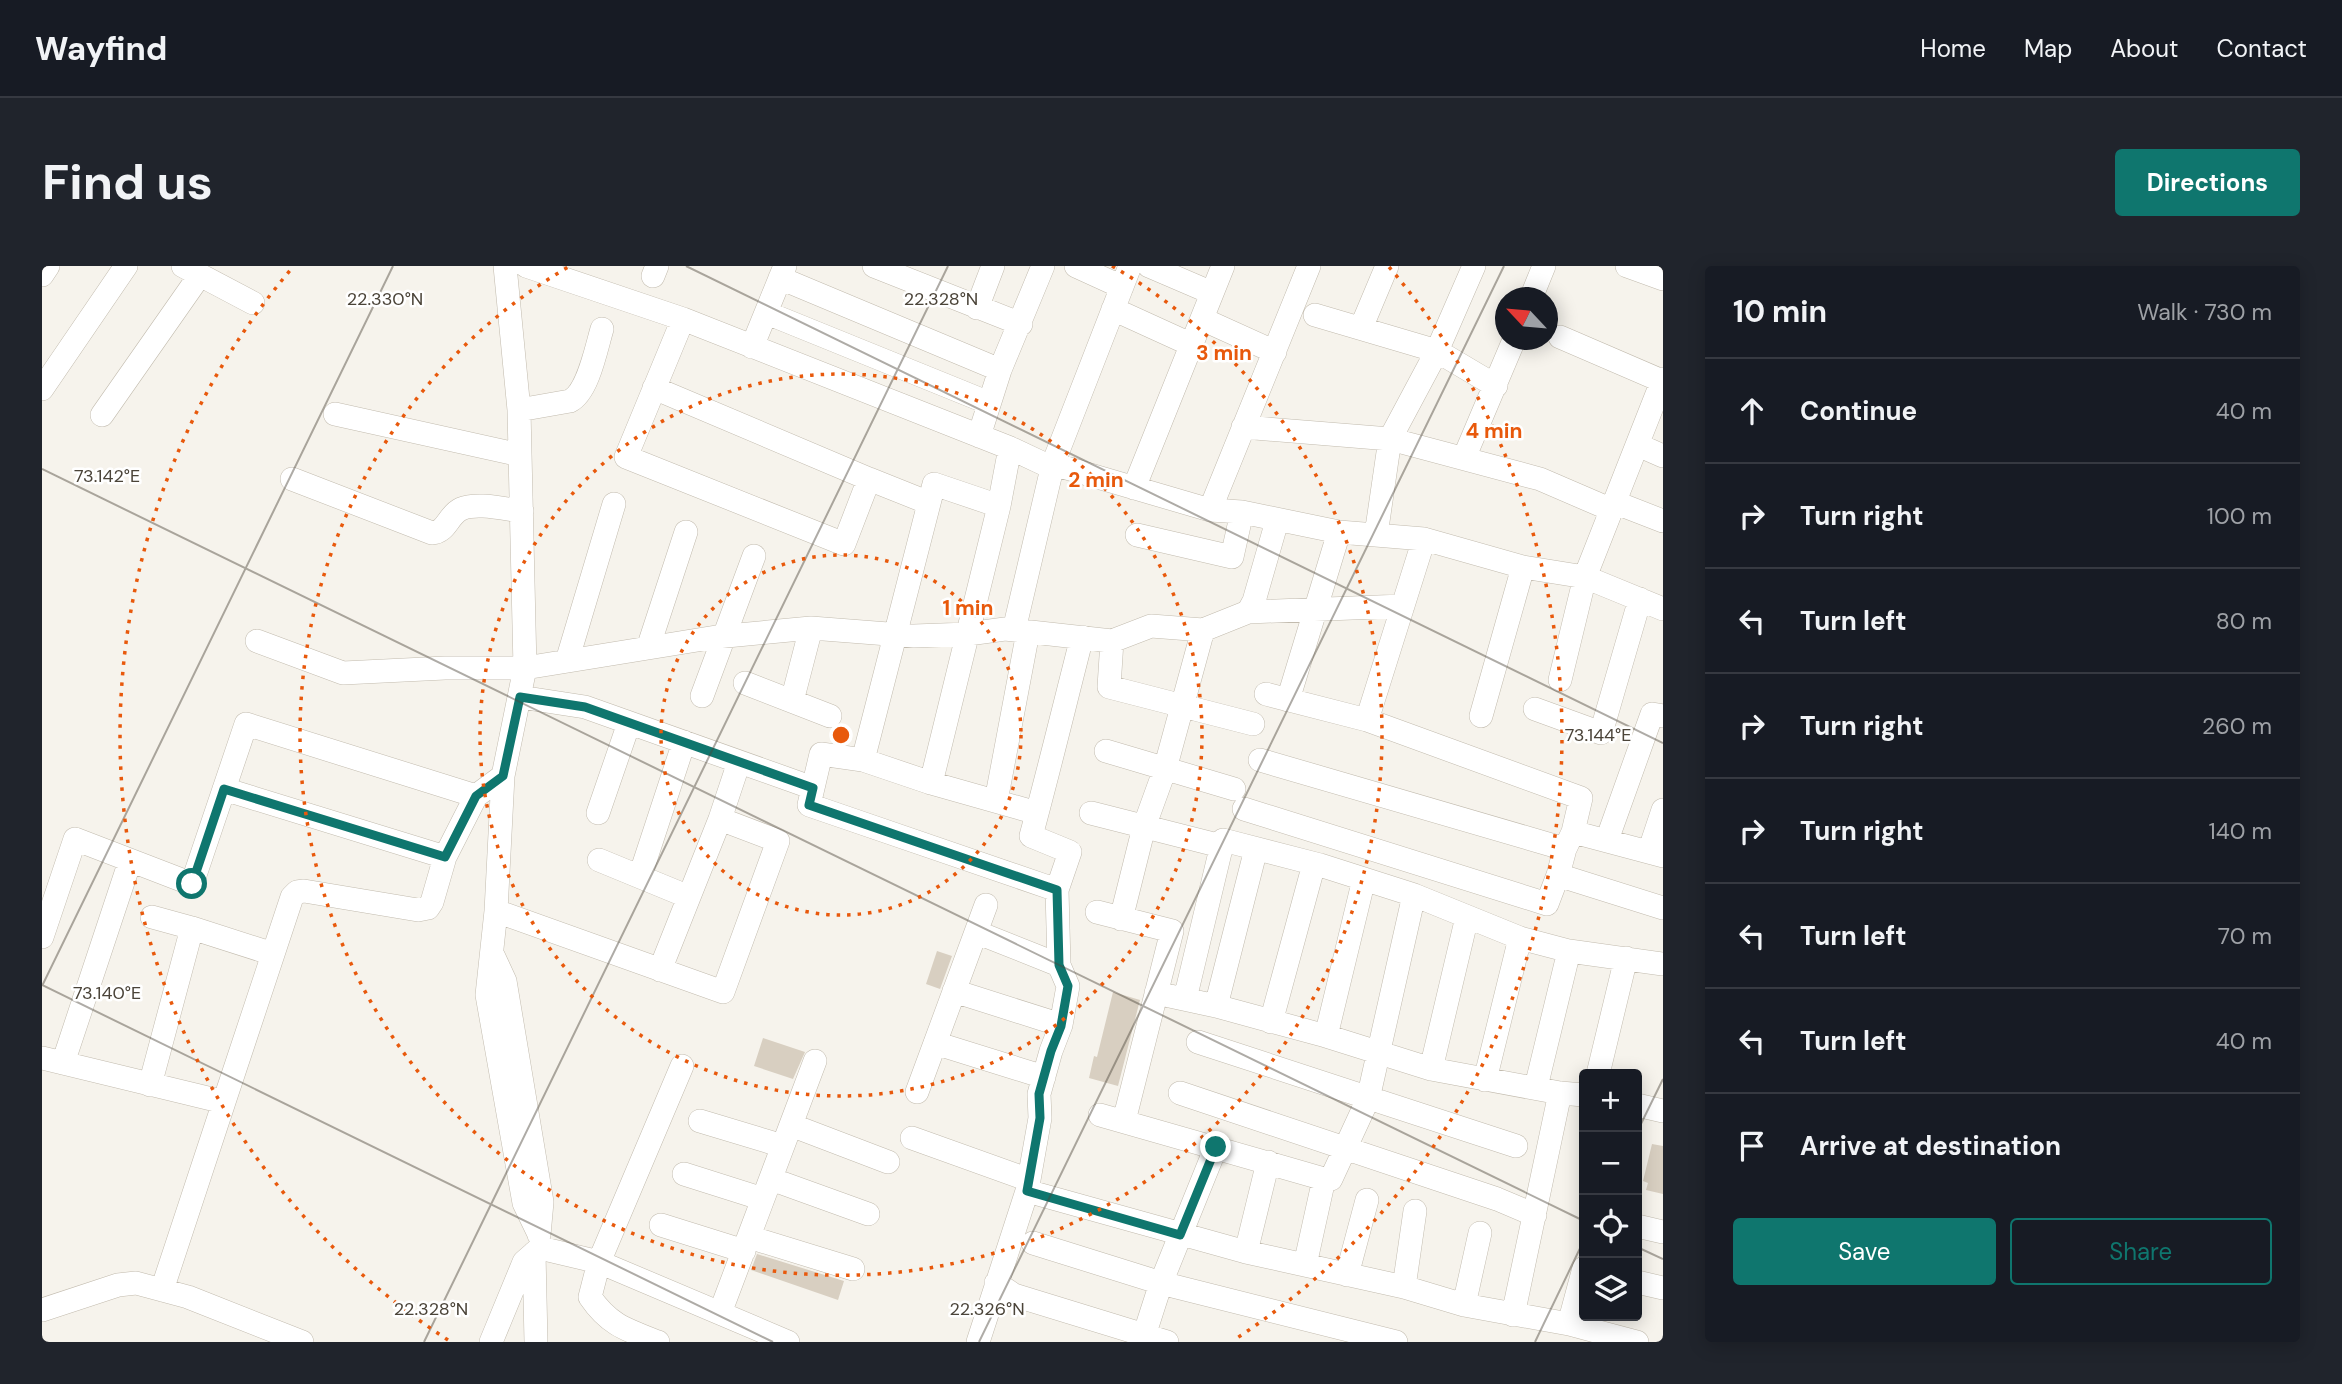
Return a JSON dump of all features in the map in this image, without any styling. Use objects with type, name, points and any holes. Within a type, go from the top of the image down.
[{"type":"street","points":[[42,275],[48,266]]},
{"type":"street","points":[[42,389],[126,266]]},
{"type":"street","points":[[505,266],[519,410],[526,668],[503,776],[496,911],[491,953],[505,981],[542,1202],[537,1245],[537,1342]]},
{"type":"street","points":[[526,266],[683,320],[1010,447],[1042,463],[1210,510],[1242,512],[1339,532],[1424,538],[1522,567],[1585,577],[1663,609]]},
{"type":"street","points":[[874,266],[1021,324]]},
{"type":"street","points":[[977,308],[993,266]]},
{"type":"street","points":[[979,436],[1000,370],[1043,266]]},
{"type":"street","points":[[1149,266],[1212,293]]},
{"type":"street","points":[[1133,488],[1223,266]]},
{"type":"street","points":[[1210,510],[1309,266]]},
{"type":"street","points":[[1361,328],[1387,266]]},
{"type":"street","points":[[1376,534],[1390,439],[1437,351],[1474,266]]},
{"type":"street","points":[[1535,287],[1544,266]]},
{"type":"street","points":[[1627,266],[1663,279]]},
{"type":"street","points":[[996,801],[1021,631],[1053,464],[1126,276],[1084,268]]},
{"type":"street","points":[[102,415],[191,271],[253,303]]},
{"type":"street","points":[[752,347],[783,272],[1000,370]]},
{"type":"street","points":[[1113,309],[1192,345]]},
{"type":"street","points":[[767,313],[989,403]]},
{"type":"street","points":[[1315,315],[1437,351],[1496,386]]},
{"type":"street","points":[[1202,319],[1275,352]]},
{"type":"street","points":[[683,320],[626,457],[844,544],[869,479]]},
{"type":"street","points":[[519,410],[576,398],[583,388],[602,329]]},
{"type":"street","points":[[1560,337],[1661,391],[1585,577],[1560,680]]},
{"type":"street","points":[[1464,458],[1510,350]]},
{"type":"street","points":[[654,388],[929,503]]},
{"type":"street","points":[[335,414],[520,454]]},
{"type":"street","points":[[1243,427],[1390,439],[1540,479],[1663,521]]},
{"type":"street","points":[[1638,445],[1663,456]]},
{"type":"street","points":[[931,783],[999,506],[1010,447]]},
{"type":"street","points":[[292,479],[432,533],[444,528],[462,508],[473,506],[522,511]]},
{"type":"street","points":[[863,760],[934,484],[999,506]]},
{"type":"street","points":[[567,661],[614,504]]},
{"type":"street","points":[[1137,536],[1232,557],[1242,512]]},
{"type":"street","points":[[1248,612],[1254,601],[1277,521]]},
{"type":"street","points":[[648,648],[686,531]]},
{"type":"street","points":[[1106,751],[1166,769],[1239,799],[1547,904],[1581,798],[1367,720],[1277,697],[1316,609],[1339,532]]},
{"type":"street","points":[[1367,720],[1424,538]]},
{"type":"street","points":[[702,696],[754,556]]},
{"type":"street","points":[[1481,716],[1522,567]]},
{"type":"street","points":[[1535,709],[1601,733],[1640,600]]},
{"type":"street","points":[[257,641],[344,673],[446,668],[526,668],[726,636],[811,628],[895,635],[968,634],[1005,629],[1082,636],[1112,642],[1151,626],[1203,630],[1248,612],[1403,606]]},
{"type":"street","points":[[792,701],[811,628]]},
{"type":"street","points":[[1121,919],[1144,827],[1166,769],[1203,630]]},
{"type":"street","points":[[978,1342],[1028,1185],[1040,1118],[1039,1094],[1061,1026],[1068,986],[1059,965],[1057,890],[1070,852],[1031,836],[1082,636]]},
{"type":"street","points":[[1112,642],[1109,687],[1253,724]]},
{"type":"street","points":[[745,682],[830,716]]},
{"type":"street","points":[[520,697],[585,707],[813,788]]},
{"type":"street","points":[[1607,840],[1652,713],[1663,716]]},
{"type":"street","points":[[598,813],[629,723]]},
{"type":"street","points":[[42,937],[75,839],[192,884],[246,724],[476,796]]},
{"type":"street","points":[[640,876],[684,742]]},
{"type":"street","points":[[1037,813],[931,783],[863,760],[821,754],[809,805],[1057,890]]},
{"type":"street","points":[[1260,760],[1569,840],[1607,840],[1656,854],[1663,810]]},
{"type":"street","points":[[660,970],[720,819],[739,761]]},
{"type":"street","points":[[162,1290],[292,897],[297,892],[304,891],[418,910],[428,908],[445,857],[476,796],[503,776]]},
{"type":"street","points":[[224,789],[445,857]]},
{"type":"street","points":[[1091,813],[1221,846]]},
{"type":"street","points":[[496,911],[723,992],[778,841],[720,819]]},
{"type":"street","points":[[1185,999],[1223,840],[1314,864],[1414,895],[1520,938],[1569,950],[1663,964]]},
{"type":"street","points":[[1216,1006],[1256,849]]},
{"type":"street","points":[[600,860],[689,897]]},
{"type":"street","points":[[130,861],[53,1060],[224,1102]]},
{"type":"street","points":[[1272,1022],[1314,864]]},
{"type":"street","points":[[1558,875],[1663,908]]},
{"type":"street","points":[[1326,1037],[1364,879]]},
{"type":"street","points":[[1100,1115],[1331,1179],[1368,1098],[1414,895]]},
{"type":"street","points":[[917,1092],[986,905]]},
{"type":"street","points":[[1097,912],[1172,931],[1124,1121]]},
{"type":"street","points":[[152,916],[273,954]]},
{"type":"street","points":[[1431,1069],[1467,917]]},
{"type":"street","points":[[150,1085],[192,928]]},
{"type":"street","points":[[976,932],[1059,965]]},
{"type":"street","points":[[1485,1080],[1520,938]]},
{"type":"street","points":[[1536,1087],[1569,950]]},
{"type":"street","points":[[1599,1069],[1626,958]]},
{"type":"street","points":[[954,991],[1061,1026]]},
{"type":"street","points":[[1156,993],[1216,1006],[1431,1069],[1579,1095]]},
{"type":"street","points":[[1198,1042],[1516,1146]]},
{"type":"street","points":[[935,1043],[1044,1077]]},
{"type":"street","points":[[720,1313],[815,1061]]},
{"type":"street","points":[[658,1342],[612,1322],[590,1297],[599,1262],[682,1066]]},
{"type":"street","points":[[1180,1093],[1497,1199],[1535,1215]]},
{"type":"street","points":[[1513,1315],[1560,1093]]},
{"type":"street","points":[[1642,1106],[1663,1111]]},
{"type":"street","points":[[700,1121],[787,1135],[888,1162]]},
{"type":"street","points":[[912,1138],[1028,1185],[1180,1235],[1404,1286],[1464,1305],[1569,1324],[1637,1342]]},
{"type":"street","points":[[1143,1339],[1161,1283],[1216,1147]]},
{"type":"street","points":[[1246,1252],[1268,1161]]},
{"type":"street","points":[[684,1174],[767,1189],[868,1214]]},
{"type":"street","points":[[1305,1265],[1324,1179]]},
{"type":"street","points":[[1347,1275],[1367,1200]]},
{"type":"street","points":[[1404,1286],[1415,1211]]},
{"type":"street","points":[[661,1225],[853,1269]]},
{"type":"street","points":[[1642,1227],[1663,1232]]},
{"type":"street","points":[[1464,1305],[1480,1233]]},
{"type":"street","points":[[1033,1242],[1324,1334],[1396,1342]]},
{"type":"street","points":[[537,1245],[599,1262],[788,1342]]},
{"type":"street","points":[[491,1342],[524,1262],[537,1245]]},
{"type":"street","points":[[42,1310],[118,1285],[136,1283],[188,1297],[302,1342]]},
{"type":"street","points":[[996,1283],[1014,1295],[1143,1339],[1167,1342]]},
{"type":"street","points":[[1642,1283],[1663,1288]]},
{"type":"street","points":[[1569,1324],[1579,1287]]},
{"type":"building","points":[[937,951],[952,956],[940,989],[926,984]]},
{"type":"building","points":[[1113,992],[1140,1000],[1118,1086],[1089,1078]]},
{"type":"building","points":[[763,1038],[805,1052],[793,1079],[754,1066]]},
{"type":"building","points":[[1652,1144],[1663,1146],[1663,1194],[1646,1190],[1648,1183],[1643,1181]]},
{"type":"building","points":[[757,1254],[844,1281],[838,1300],[751,1270]]},
{"type":"route","points":[[192,884],[224,789],[445,857],[476,796],[503,776],[520,697],[585,707],[813,788],[809,805],[1057,890],[1059,965],[1068,986],[1061,1026],[1039,1094],[1040,1118],[1027,1191],[1180,1235],[1216,1147]]}]
